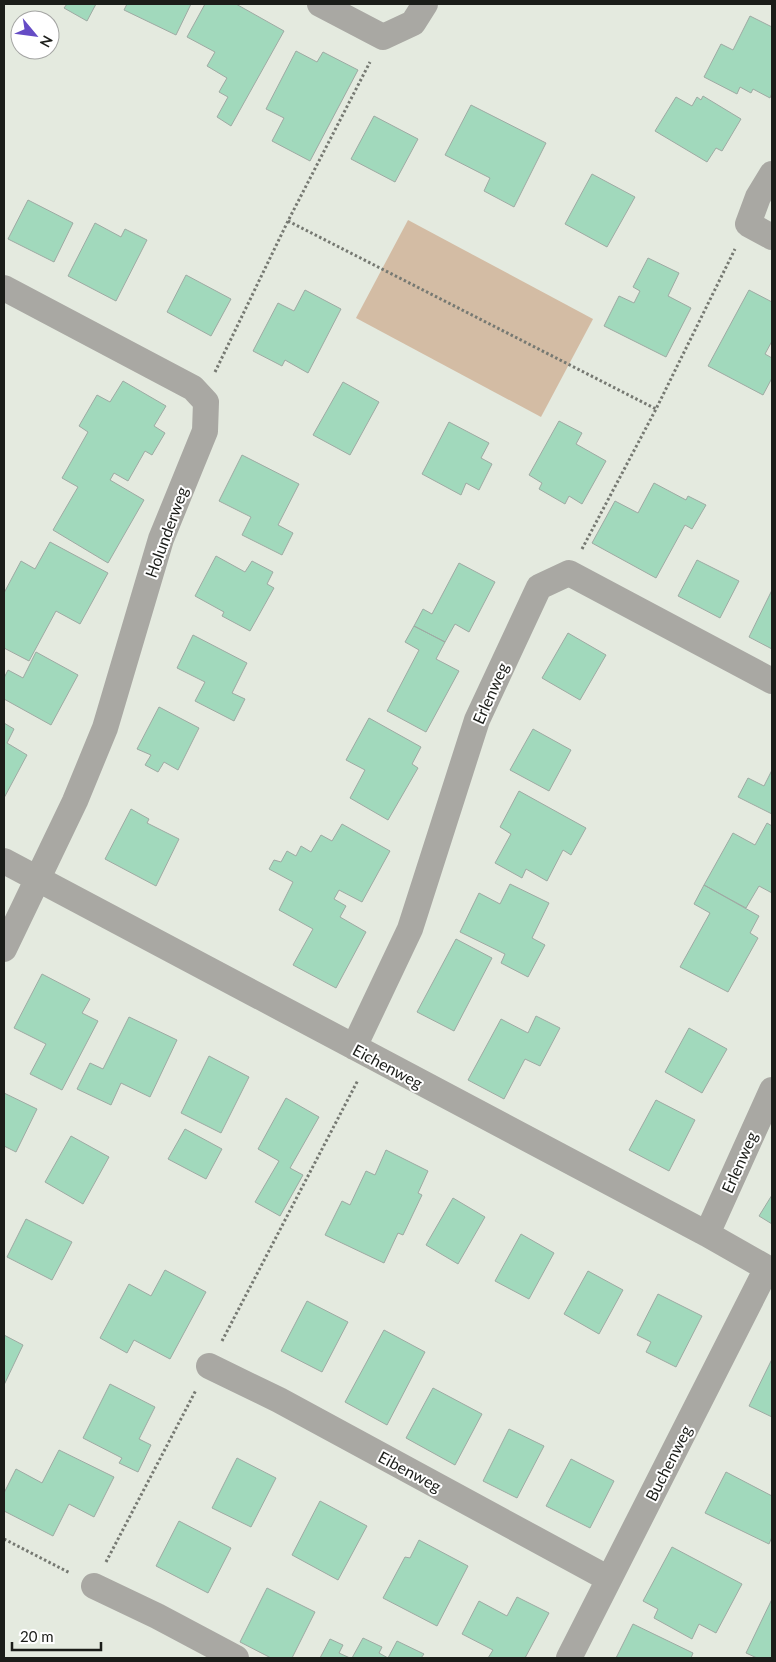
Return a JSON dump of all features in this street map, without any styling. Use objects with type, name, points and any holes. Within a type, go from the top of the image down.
[{"type":"street","points":[[320,4],[383,37],[413,23],[425,4]]},
{"type":"street","points":[[772,174],[758,197],[748,224],[772,238]]},
{"type":"street","points":[[4,288],[193,388],[206,402]]},
{"type":"street","name":"Holunderweg","points":[[4,949],[75,801],[105,728],[161,539],[205,431],[206,402]]},
{"type":"street","points":[[569,573],[772,681]]},
{"type":"street","name":"Erlenweg","points":[[362,1052],[410,930],[477,720],[539,587],[569,573]]},
{"type":"street","name":"Eichenweg","points":[[4,861],[770,1269]]},
{"type":"street","name":"Erlenweg","points":[[707,1234],[772,1090]]},
{"type":"street","name":"Buchenweg","points":[[569,1658],[770,1269]]},
{"type":"street","name":"Eibenweg","points":[[209,1366],[279,1400],[609,1579]]},
{"type":"street","points":[[94,1586],[157,1616],[236,1658]]},
{"type":"path","points":[[206,402],[211,379],[288,221],[383,37]]},
{"type":"path","points":[[288,221],[656,409]]},
{"type":"path","points":[[569,573],[656,409],[748,224]]},
{"type":"path","points":[[4,1539],[94,1586],[209,1366],[362,1052]]},
{"type":"shaded area","points":[[408,220],[593,319],[541,417],[356,318]]},
{"type":"building","points":[[67,4],[96,4],[87,21],[64,8]]},
{"type":"building","points":[[127,4],[191,4],[176,35],[124,10]]},
{"type":"building","points":[[205,4],[236,4],[284,31],[231,126],[217,117],[228,97],[219,92],[227,78],[207,66],[215,52],[187,37]]},
{"type":"building","points":[[750,16],[772,27],[772,93],[770,98],[753,89],[751,93],[740,87],[737,94],[704,77],[721,44],[733,50]]},
{"type":"building","points":[[296,51],[317,62],[323,52],[358,70],[310,161],[272,141],[284,118],[266,109]]},
{"type":"building","points":[[703,96],[741,119],[722,151],[716,148],[707,162],[655,131],[676,97],[692,106],[697,97],[701,100]]},
{"type":"building","points":[[471,105],[546,143],[514,207],[484,191],[490,178],[445,155]]},
{"type":"building","points":[[374,116],[418,139],[395,182],[351,159]]},
{"type":"building","points":[[592,174],[635,197],[607,247],[565,224]]},
{"type":"building","points":[[28,200],[73,223],[54,262],[8,239]]},
{"type":"building","points":[[95,223],[121,237],[125,229],[147,240],[116,301],[68,276]]},
{"type":"building","points":[[648,258],[679,273],[668,296],[691,308],[666,357],[604,326],[619,296],[634,303],[640,291],[633,287]]},
{"type":"building","points":[[186,275],[231,299],[211,336],[167,312]]},
{"type":"building","points":[[305,290],[341,309],[308,373],[285,360],[282,366],[253,351],[278,303],[294,311]]},
{"type":"building","points":[[749,290],[772,302],[772,341],[765,354],[772,358],[772,378],[763,395],[708,366]]},
{"type":"building","points":[[123,381],[166,406],[154,426],[165,433],[152,455],[145,451],[128,481],[114,473],[110,480],[144,500],[108,563],[53,530],[78,487],[62,478],[88,432],[79,426],[97,395],[110,402]]},
{"type":"building","points":[[343,382],[379,402],[350,455],[313,435]]},
{"type":"building","points":[[559,421],[582,433],[576,444],[606,461],[582,504],[569,496],[565,504],[539,489],[542,483],[529,475]]},
{"type":"building","points":[[449,422],[489,443],[481,458],[492,464],[479,490],[466,483],[461,495],[422,474]]},
{"type":"building","points":[[242,455],[299,484],[278,525],[293,533],[282,555],[242,535],[251,517],[219,501]]},
{"type":"building","points":[[654,483],[686,500],[688,496],[706,505],[692,529],[685,525],[656,578],[592,543],[615,501],[638,513]]},
{"type":"building","points":[[50,542],[108,573],[80,624],[56,611],[29,661],[4,648],[4,593],[21,561],[35,569]]},
{"type":"building","points":[[216,556],[245,572],[252,561],[273,572],[267,584],[274,588],[250,631],[222,616],[224,612],[195,596]]},
{"type":"building","points":[[697,560],[739,581],[720,618],[678,596]]},
{"type":"building","points":[[459,563],[495,582],[469,632],[455,624],[445,642],[414,626],[423,609],[432,614]]},
{"type":"building","points":[[772,590],[772,649],[749,637]]},
{"type":"building","points":[[414,626],[445,642],[436,659],[459,671],[426,732],[387,711],[419,650],[405,642]]},
{"type":"building","points":[[568,633],[606,655],[580,700],[542,678]]},
{"type":"building","points":[[193,635],[247,663],[232,693],[245,699],[234,721],[195,701],[205,682],[177,668]]},
{"type":"building","points":[[36,652],[78,675],[51,725],[4,699],[4,678],[8,670],[23,678]]},
{"type":"building","points":[[159,707],[199,728],[178,770],[164,762],[158,772],[145,765],[151,755],[137,749]]},
{"type":"building","points":[[369,718],[421,747],[412,764],[418,768],[388,820],[350,798],[365,770],[346,760]]},
{"type":"building","points":[[4,723],[14,729],[7,743],[27,755],[4,798]]},
{"type":"building","points":[[533,729],[571,750],[549,791],[510,770]]},
{"type":"building","points":[[772,770],[772,814],[738,797],[748,778],[764,786]]},
{"type":"building","points":[[519,791],[586,828],[571,855],[563,850],[547,881],[526,869],[522,878],[495,863],[511,834],[500,827]]},
{"type":"building","points":[[131,809],[149,819],[147,823],[179,839],[156,886],[105,859]]},
{"type":"building","points":[[767,823],[772,826],[772,893],[759,886],[746,908],[704,885],[733,833],[755,845]]},
{"type":"building","points":[[342,824],[390,851],[362,902],[339,890],[334,899],[346,906],[340,917],[366,932],[336,988],[293,965],[313,929],[279,910],[293,882],[269,869],[274,860],[281,862],[287,851],[296,856],[301,846],[311,852],[321,835],[332,841]]},
{"type":"building","points":[[510,884],[549,903],[532,938],[545,945],[528,977],[501,963],[505,954],[460,932],[479,893],[500,904]]},
{"type":"building","points":[[704,885],[759,916],[750,933],[758,938],[728,992],[680,967],[710,913],[694,904]]},
{"type":"building","points":[[456,939],[492,958],[454,1031],[417,1012]]},
{"type":"building","points":[[42,974],[90,999],[82,1013],[98,1021],[62,1090],[30,1074],[46,1044],[14,1028]]},
{"type":"building","points":[[536,1016],[560,1028],[540,1066],[525,1059],[504,1099],[468,1080],[501,1019],[528,1033]]},
{"type":"building","points":[[129,1017],[177,1040],[150,1097],[121,1083],[111,1105],[77,1089],[90,1063],[103,1069]]},
{"type":"building","points":[[689,1028],[727,1049],[702,1093],[665,1072]]},
{"type":"building","points":[[209,1056],[249,1077],[221,1133],[181,1113]]},
{"type":"building","points":[[4,1093],[37,1109],[16,1152],[4,1146]]},
{"type":"building","points":[[286,1098],[319,1117],[290,1168],[303,1175],[280,1216],[255,1202],[279,1161],[258,1149]]},
{"type":"building","points":[[656,1100],[695,1120],[669,1171],[629,1150]]},
{"type":"building","points":[[185,1129],[222,1149],[206,1179],[168,1159]]},
{"type":"building","points":[[71,1136],[109,1157],[83,1204],[45,1182]]},
{"type":"building","points":[[386,1150],[428,1171],[418,1193],[422,1195],[403,1235],[398,1233],[384,1263],[325,1235],[342,1201],[350,1205],[366,1171],[375,1175]]},
{"type":"building","points":[[772,1195],[772,1224],[759,1216]]},
{"type":"building","points":[[453,1198],[485,1217],[458,1264],[426,1245]]},
{"type":"building","points":[[26,1219],[72,1242],[52,1280],[7,1257]]},
{"type":"building","points":[[521,1234],[554,1253],[529,1299],[495,1281]]},
{"type":"building","points":[[165,1270],[206,1292],[170,1359],[134,1340],[127,1353],[100,1338],[129,1284],[151,1296]]},
{"type":"building","points":[[588,1271],[623,1290],[599,1334],[564,1314]]},
{"type":"building","points":[[658,1294],[702,1316],[676,1367],[646,1352],[651,1342],[637,1335]]},
{"type":"building","points":[[307,1301],[348,1322],[322,1372],[281,1351]]},
{"type":"building","points":[[384,1330],[425,1352],[387,1425],[345,1402]]},
{"type":"building","points":[[4,1335],[23,1345],[4,1385]]},
{"type":"building","points":[[772,1359],[772,1417],[749,1406]]},
{"type":"building","points":[[110,1384],[155,1407],[139,1439],[151,1445],[138,1472],[119,1463],[122,1458],[83,1438]]},
{"type":"building","points":[[433,1388],[482,1414],[455,1465],[406,1438]]},
{"type":"building","points":[[509,1429],[544,1446],[517,1498],[483,1481]]},
{"type":"building","points":[[59,1450],[114,1477],[94,1517],[69,1504],[53,1536],[4,1511],[4,1493],[16,1469],[42,1483]]},
{"type":"building","points":[[237,1458],[276,1478],[251,1527],[212,1508]]},
{"type":"building","points":[[571,1459],[614,1481],[590,1528],[546,1506]]},
{"type":"building","points":[[726,1472],[772,1496],[772,1537],[769,1544],[705,1513]]},
{"type":"building","points":[[320,1501],[367,1526],[338,1580],[292,1555]]},
{"type":"building","points":[[179,1521],[231,1548],[208,1593],[156,1566]]},
{"type":"building","points":[[419,1540],[468,1566],[437,1626],[383,1598],[405,1557],[410,1558]]},
{"type":"building","points":[[672,1547],[742,1584],[716,1633],[699,1624],[692,1639],[654,1618],[658,1609],[643,1601]]},
{"type":"building","points":[[267,1588],[315,1612],[292,1658],[271,1658],[240,1642]]},
{"type":"building","points":[[517,1597],[549,1613],[525,1658],[488,1658],[493,1650],[462,1634],[479,1601],[507,1616]]},
{"type":"building","points":[[772,1599],[772,1658],[757,1658],[746,1653]]},
{"type":"building","points":[[633,1624],[693,1653],[691,1658],[616,1658]]},
{"type":"building","points":[[363,1638],[382,1647],[379,1653],[388,1658],[352,1658]]},
{"type":"building","points":[[330,1639],[343,1645],[339,1653],[350,1658],[320,1658]]},
{"type":"building","points":[[397,1641],[424,1654],[421,1658],[388,1658]]}]
